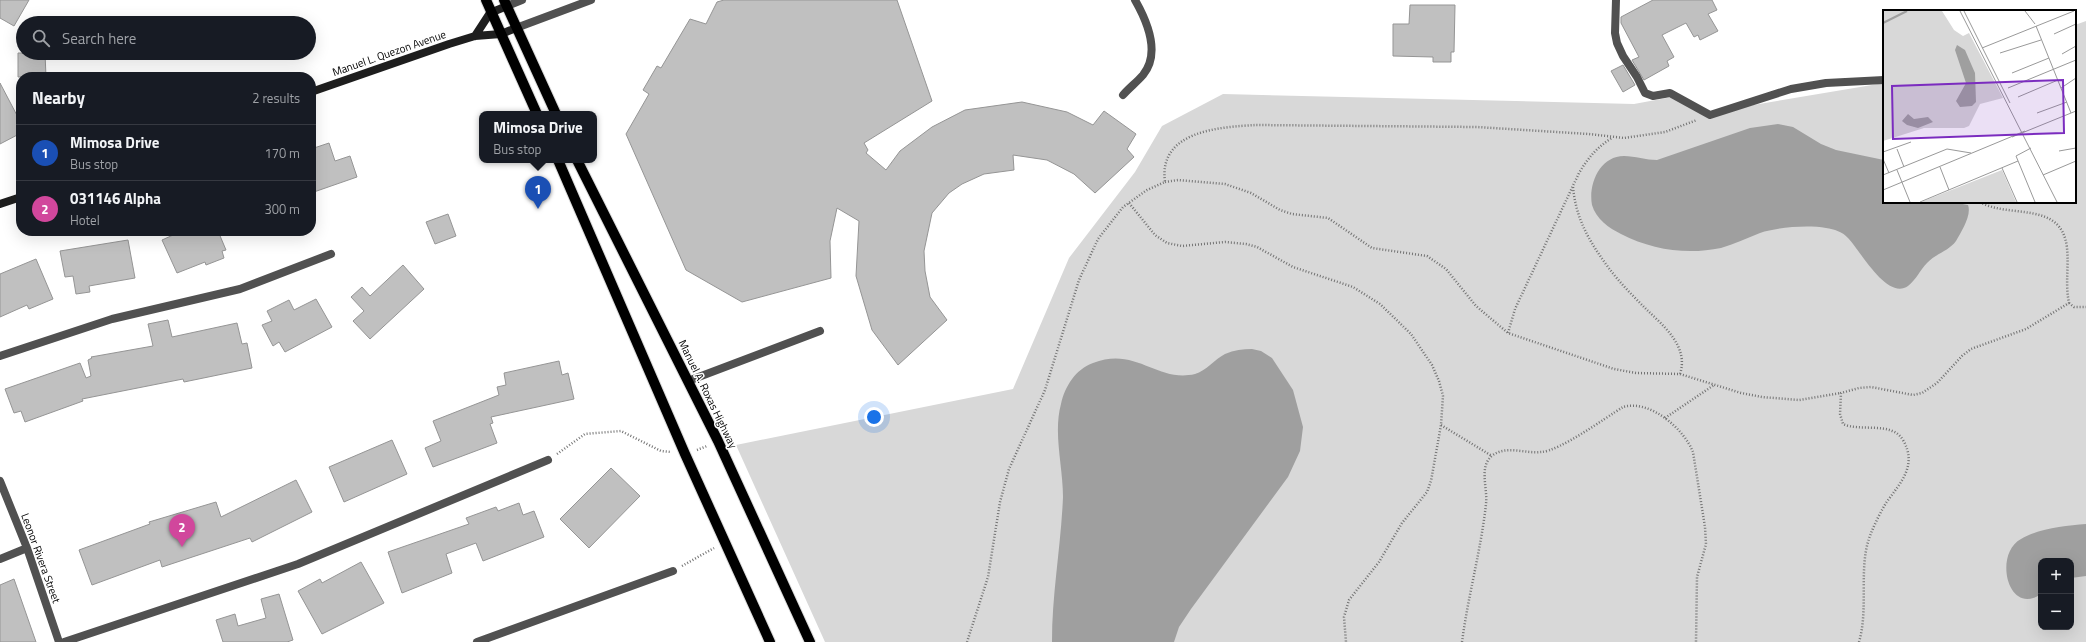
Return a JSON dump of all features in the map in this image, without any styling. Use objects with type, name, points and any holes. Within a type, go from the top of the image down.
[{"type":"main road","points":[[486,0],[490,12],[536,111]]},
{"type":"main road","points":[[505,3],[555,111]]},
{"type":"main road","points":[[559,163],[685,454],[770,642]]},
{"type":"main road","name":"Manuel A. Roxas Highway","points":[[579,163],[718,441],[810,642]]},
{"type":"street","points":[[476,36],[490,12],[505,3],[522,0]]},
{"type":"street","points":[[516,28],[591,0]]},
{"type":"street","points":[[1123,95],[1144,74],[1151,57],[1151,41],[1148,28],[1134,0]]},
{"type":"street","points":[[1616,0],[1615,33],[1617,43],[1645,94],[1653,96],[1670,92],[1710,115],[1791,89],[1826,83],[1883,80]]},
{"type":"street","name":"Manuel L. Quezon Avenue","points":[[316,90],[476,36],[501,34],[516,28]]},
{"type":"street","points":[[0,204],[16,199]]},
{"type":"street","points":[[0,356],[112,319],[240,289],[330,254]]},
{"type":"street","points":[[688,381],[820,331]]},
{"type":"street","points":[[64,642],[298,564],[548,460]]},
{"type":"street","name":"Leonor Rivera Street","points":[[0,481],[27,548],[59,642]]},
{"type":"street","points":[[0,559],[27,548]]},
{"type":"street","points":[[477,642],[672,571]]},
{"type":"path","points":[[1165,182],[1165,164],[1172,151],[1182,141],[1196,134],[1221,127],[1256,125],[1477,127],[1589,134],[1612,138],[1665,132],[1710,115]]},
{"type":"path","points":[[1508,333],[1515,309],[1573,186],[1589,157],[1602,144],[1612,138]]},
{"type":"path","points":[[966,642],[988,577],[1000,502],[1009,469],[1044,390],[1079,280],[1098,239],[1123,206],[1147,190],[1165,182],[1178,180],[1225,184],[1251,193],[1280,210],[1292,214],[1328,218],[1372,248],[1427,256],[1446,269],[1476,306],[1508,333],[1614,369],[1636,373],[1680,374],[1742,393],[1784,399],[1809,399],[1859,388],[1871,387],[1913,394],[1922,392],[1937,383],[1962,356],[1971,349],[2026,329],[2069,303]]},
{"type":"path","points":[[1573,186],[1577,215],[1587,236],[1608,268],[1648,310],[1662,322],[1672,336],[1678,346],[1683,361],[1680,374]]},
{"type":"path","points":[[1129,203],[1155,235],[1166,243],[1182,246],[1226,242],[1246,244],[1257,247],[1293,267],[1353,287],[1380,304],[1411,334],[1432,365],[1439,381],[1443,396],[1441,425],[1431,481],[1427,492],[1402,522],[1379,562],[1354,591],[1346,607],[1344,626],[1346,642]]},
{"type":"path","points":[[1982,203],[1992,208],[2004,211],[2042,215],[2051,219],[2065,236],[2067,248],[2067,293],[2069,303],[2074,307],[2086,307]]},
{"type":"path","points":[[1665,418],[1714,385]]},
{"type":"path","points":[[1841,393],[1840,414],[1843,424],[1855,427],[1888,430],[1896,433],[1903,440],[1908,462],[1904,480],[1886,504],[1870,538],[1865,567],[1865,605],[1859,642]]},
{"type":"path","points":[[1462,642],[1486,510],[1485,469],[1492,456],[1506,450],[1534,453],[1550,450],[1623,406],[1629,405],[1646,409],[1665,418],[1678,428],[1693,452],[1705,527],[1706,544],[1697,577],[1696,642]]},
{"type":"path","points":[[1441,425],[1492,456]]},
{"type":"path","points":[[548,460],[585,434],[621,431],[661,451],[685,454],[718,441]]},
{"type":"path","points":[[672,571],[725,543]]},
{"type":"shaded area","points":[[2086,21],[2086,642],[825,642],[736,445],[1013,389],[1069,258],[1135,172],[1162,126],[1223,94],[1634,104],[1672,97],[1712,112],[1883,83],[1883,203],[2076,203],[2076,25]]},
{"type":"shaded area","points":[[1778,124],[1793,127],[1821,144],[1836,150],[1883,160],[1883,203],[1957,203],[1968,205],[1969,214],[1963,228],[1956,241],[1950,247],[1930,260],[1908,286],[1900,289],[1891,287],[1883,281],[1846,236],[1841,232],[1832,229],[1819,227],[1784,228],[1760,233],[1721,248],[1695,251],[1670,250],[1645,244],[1616,232],[1600,219],[1594,210],[1591,197],[1594,180],[1602,166],[1608,161],[1616,157],[1624,156],[1657,160],[1750,128]]},
{"type":"shaded area","points":[[1252,349],[1261,351],[1272,358],[1293,390],[1303,427],[1300,451],[1288,477],[1191,609],[1179,627],[1174,642],[1052,642],[1053,606],[1063,497],[1058,427],[1063,397],[1072,379],[1081,369],[1093,363],[1108,359],[1134,361],[1169,374],[1195,374],[1225,354],[1238,350]]},
{"type":"shaded area","points":[[2086,524],[2086,576],[2074,578],[2074,558],[2038,558],[2038,595],[2030,599],[2020,597],[2013,591],[2008,581],[2006,569],[2008,557],[2012,547],[2021,539],[2036,532]]},
{"type":"building","points":[[0,0],[29,0],[20,16],[16,16],[16,23],[14,26],[0,18]]},
{"type":"building","points":[[724,0],[897,0],[932,101],[864,143],[868,150],[866,153],[886,170],[900,151],[932,127],[965,110],[1022,102],[1067,112],[1093,125],[1104,111],[1136,134],[1127,149],[1134,157],[1095,193],[1074,174],[1047,160],[1013,155],[1014,170],[984,174],[962,184],[949,193],[932,213],[924,251],[925,271],[930,297],[947,320],[898,365],[872,330],[856,276],[859,221],[837,208],[830,241],[831,278],[742,302],[686,270],[626,134],[649,94],[643,90],[657,66],[661,68],[690,19],[706,24],[717,2]]},
{"type":"building","points":[[1653,0],[1712,0],[1717,10],[1708,14],[1718,31],[1700,40],[1698,35],[1694,37],[1686,23],[1662,35],[1674,57],[1667,61],[1669,66],[1644,80],[1632,60],[1639,57],[1621,23],[1621,17]]},
{"type":"building","points":[[1410,5],[1455,5],[1454,52],[1451,52],[1451,62],[1433,62],[1433,57],[1393,56],[1393,24],[1409,24]]},
{"type":"building","points":[[18,60],[45,60],[46,72],[18,72]]},
{"type":"building","points":[[1623,65],[1635,85],[1623,92],[1611,71]]},
{"type":"building","points":[[0,83],[16,113],[16,136],[0,144]]},
{"type":"building","points":[[329,143],[335,161],[350,156],[357,177],[316,191],[316,147]]},
{"type":"building","points":[[448,214],[456,236],[435,244],[426,222]]},
{"type":"building","points":[[171,236],[220,236],[226,250],[222,251],[224,258],[206,265],[205,262],[177,273],[162,240]]},
{"type":"building","points":[[128,240],[135,278],[89,286],[90,292],[76,294],[73,276],[65,277],[60,251]]},
{"type":"building","points":[[36,259],[53,299],[29,309],[27,305],[0,317],[0,274]]},
{"type":"building","points":[[403,265],[424,289],[370,339],[353,321],[364,311],[351,297],[362,287],[370,296]]},
{"type":"building","points":[[316,299],[332,327],[285,352],[279,342],[273,346],[262,325],[272,321],[267,311],[289,300],[294,310]]},
{"type":"building","points":[[168,320],[172,337],[237,323],[242,344],[247,343],[252,368],[184,382],[183,379],[82,399],[83,401],[25,422],[21,411],[14,413],[5,389],[80,363],[86,378],[91,376],[88,360],[92,358],[91,357],[153,346],[148,324]]},
{"type":"building","points":[[559,361],[562,375],[568,373],[574,399],[491,417],[493,423],[490,424],[497,443],[433,467],[425,448],[441,441],[433,421],[499,395],[497,387],[506,385],[504,373]]},
{"type":"building","points":[[392,440],[407,474],[344,502],[329,467]]},
{"type":"building","points":[[611,468],[640,496],[589,548],[560,519]]},
{"type":"building","points":[[296,480],[312,512],[252,542],[250,538],[162,567],[160,560],[92,585],[79,550],[150,524],[149,522],[216,502],[221,517]]},
{"type":"building","points":[[519,503],[523,515],[534,511],[544,537],[483,561],[476,543],[446,554],[452,573],[402,593],[388,552],[469,524],[466,518],[496,507],[498,511]]},
{"type":"building","points":[[361,562],[384,603],[322,634],[298,591],[320,579],[322,583]]},
{"type":"building","points":[[14,579],[36,642],[0,642],[0,585]]},
{"type":"building","points":[[279,594],[293,640],[287,642],[223,642],[216,620],[235,614],[238,626],[266,618],[261,599]]},
{"type":"place","name":"Mimosa Drive","points":[[538,209]]},
{"type":"place","name":"031146 Alpha","points":[[182,547]]}]
